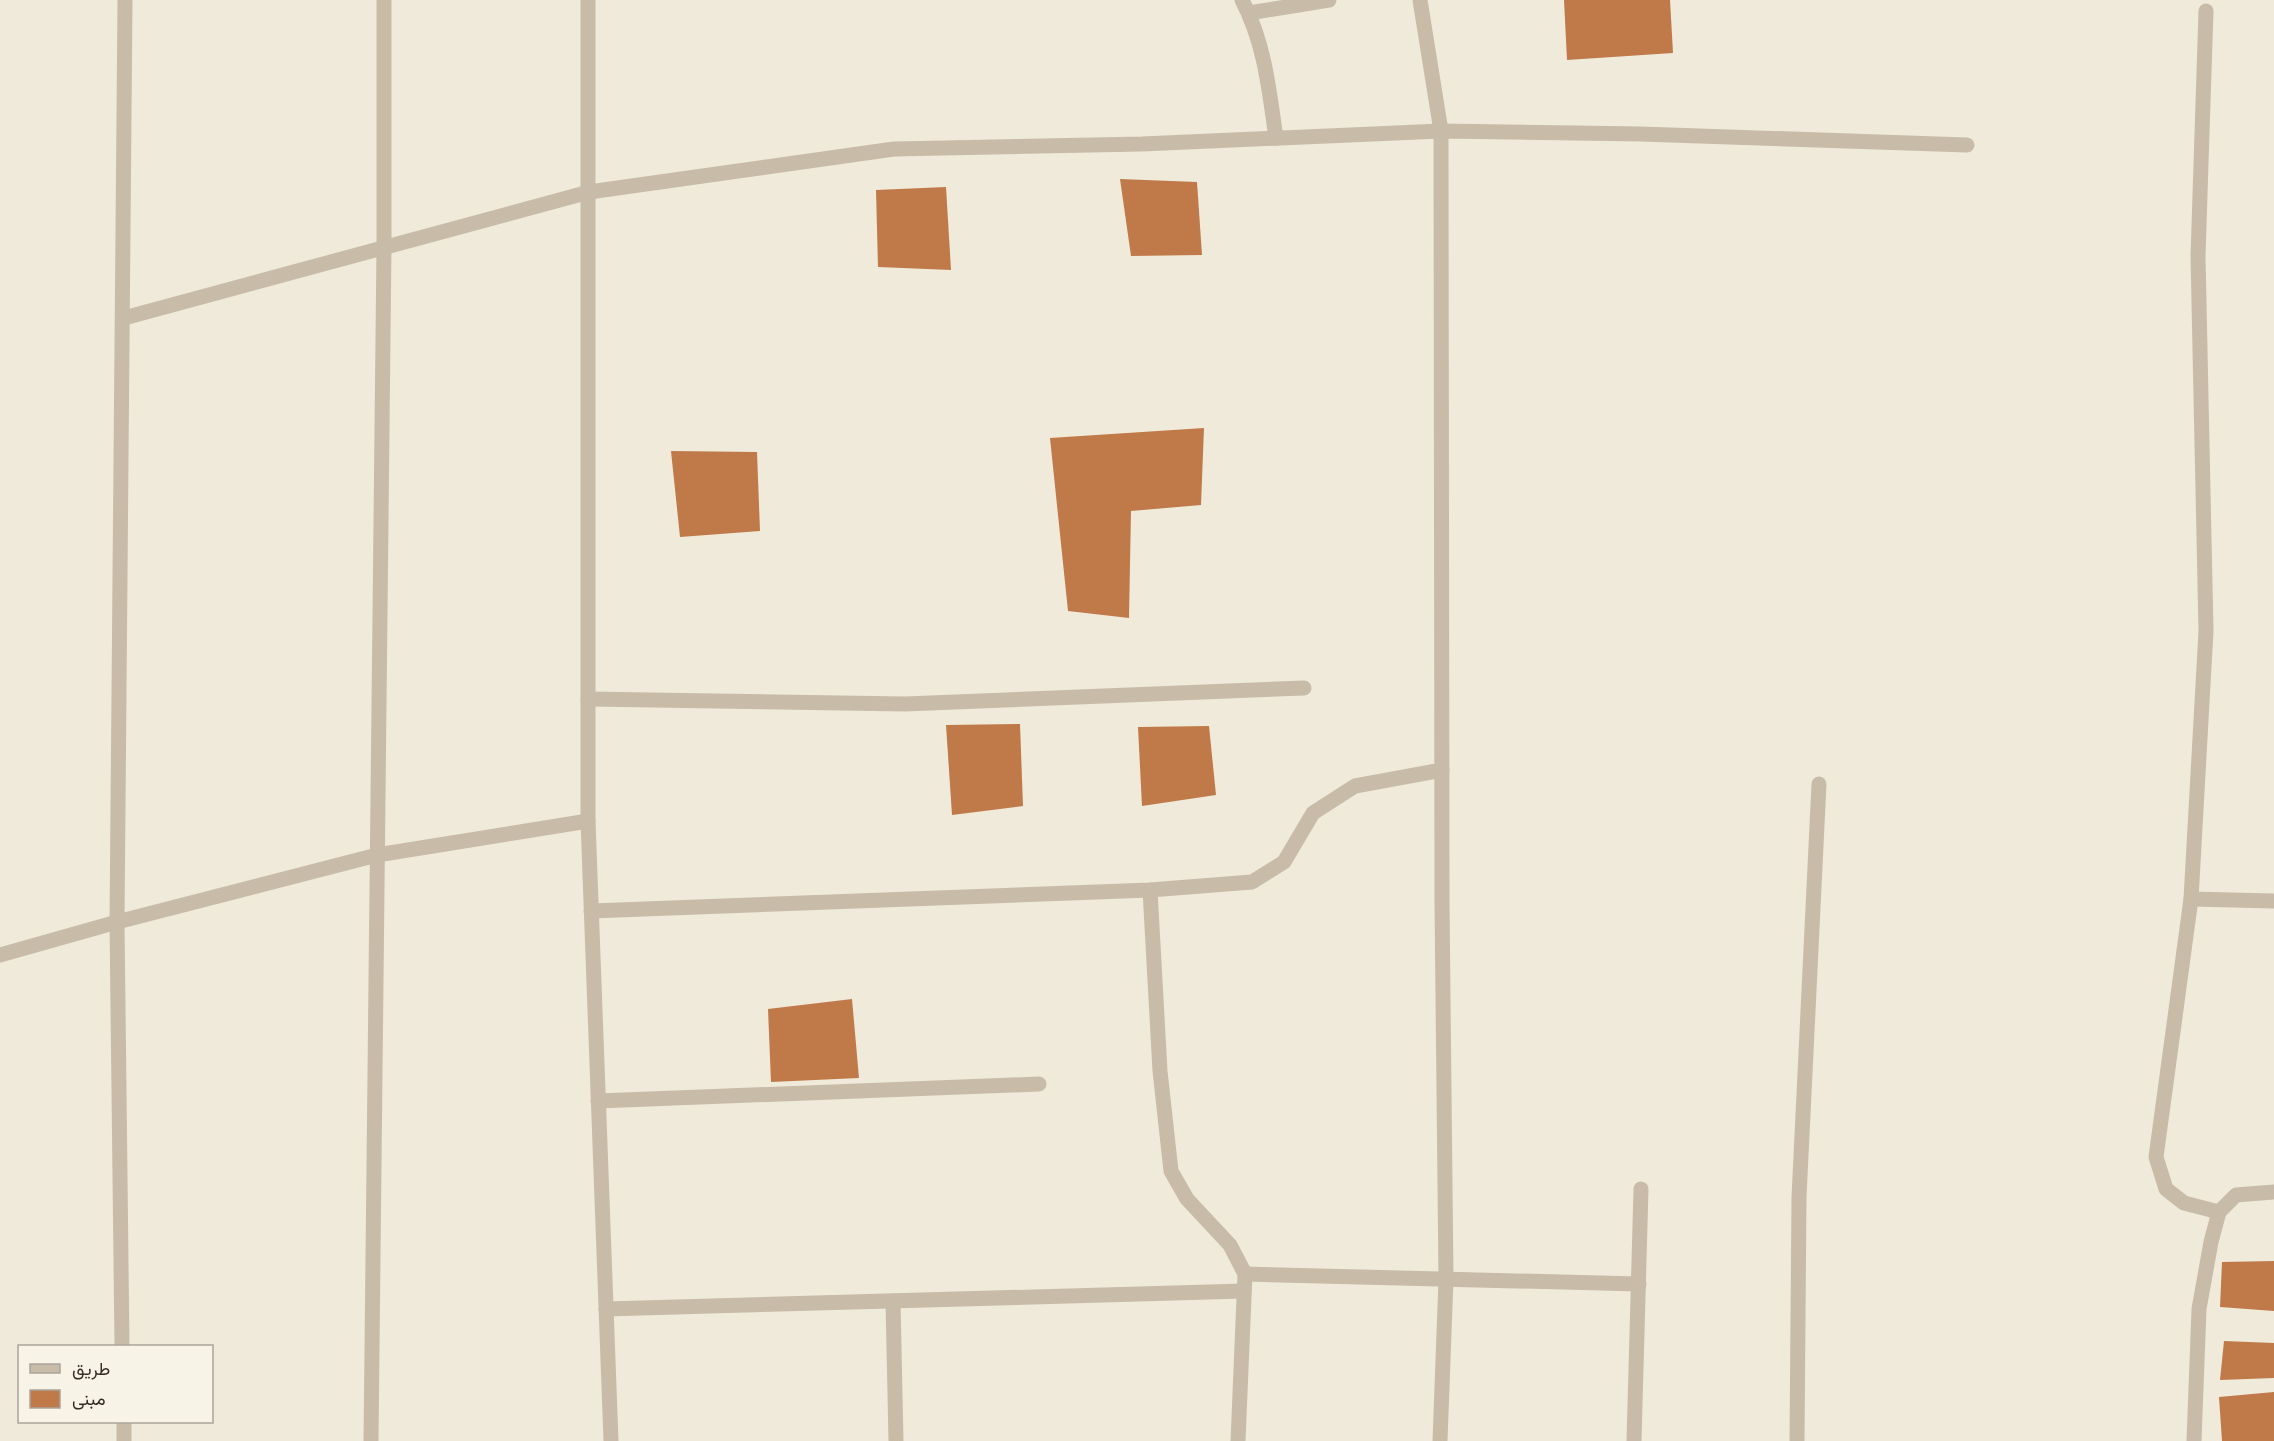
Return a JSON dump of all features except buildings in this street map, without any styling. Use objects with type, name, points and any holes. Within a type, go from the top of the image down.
[{"type":"street","points":[[122,1345],[117,922],[124,318],[124,0]]},
{"type":"street","points":[[371,1441],[384,246],[384,0]]},
{"type":"street","points":[[588,0],[588,821],[611,1441]]},
{"type":"street","points":[[1276,138],[1265,61],[1245,7],[1329,0]]},
{"type":"street","points":[[1420,0],[1441,130],[1446,1279],[1440,1441]]},
{"type":"street","points":[[2206,11],[2198,256],[2206,631],[2191,899],[2156,1157],[2166,1189],[2184,1203],[2219,1212]]},
{"type":"street","points":[[124,318],[589,192],[894,149],[1142,144],[1441,130],[1967,145]]},
{"type":"street","points":[[588,699],[905,704],[1304,688]]},
{"type":"street","points":[[591,911],[1150,890],[1252,882],[1284,862],[1313,813],[1355,786],[1442,770]]},
{"type":"street","points":[[1797,1441],[1799,1197],[1819,784]]},
{"type":"street","points":[[0,955],[117,922],[377,855],[588,821]]},
{"type":"street","points":[[1150,890],[1160,1071],[1171,1171],[1187,1199],[1230,1245],[1245,1274],[1238,1441]]},
{"type":"street","points":[[2191,899],[2274,901]]},
{"type":"street","points":[[598,1101],[1039,1084]]},
{"type":"street","points":[[1634,1441],[1641,1189]]},
{"type":"street","points":[[2194,1441],[2199,1309],[2219,1212],[2236,1195],[2274,1192]]},
{"type":"street","points":[[1245,1274],[1639,1284]]},
{"type":"street","points":[[606,1309],[1244,1291]]},
{"type":"street","points":[[893,1300],[896,1441]]},
{"type":"street","points":[[124,1423],[124,1441]]}]
